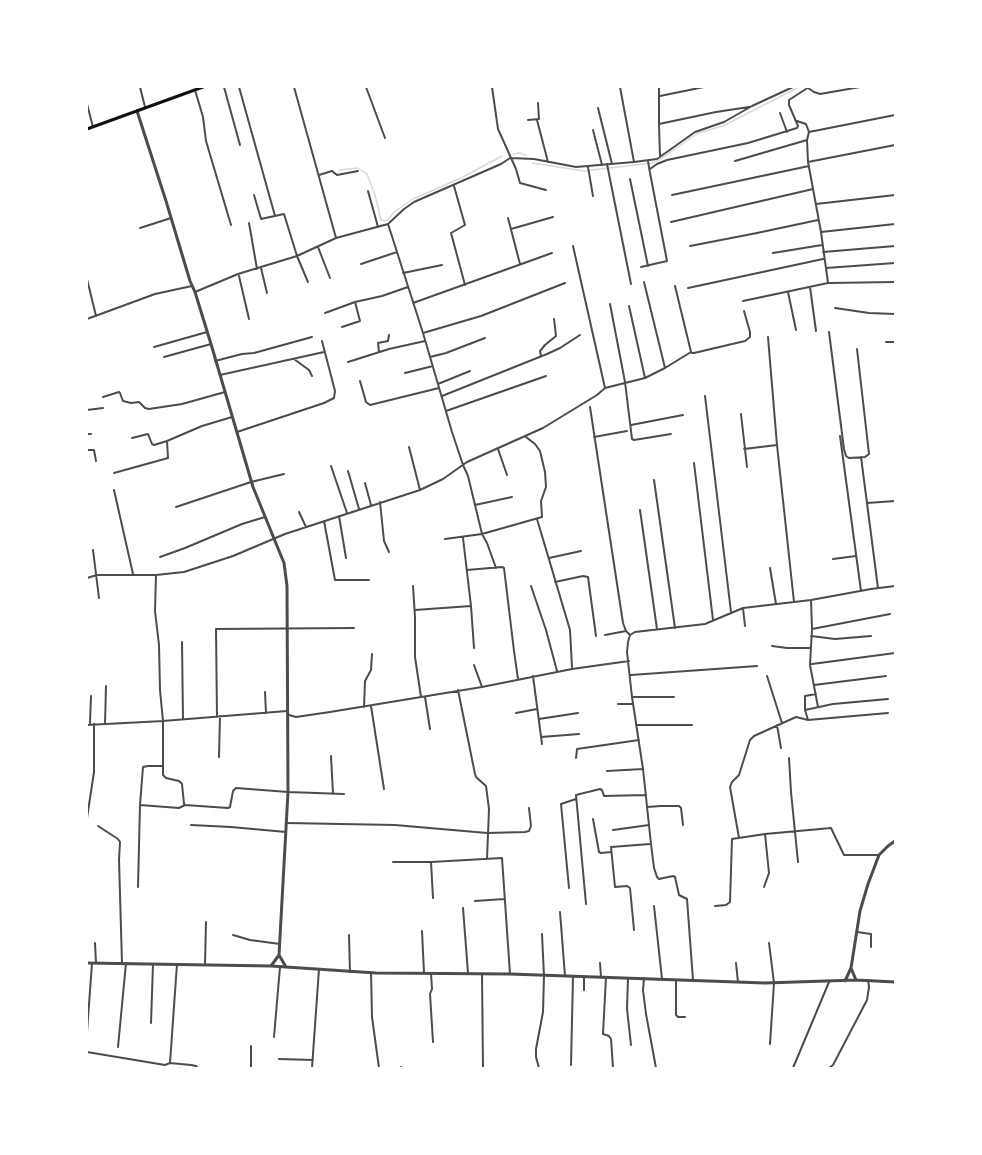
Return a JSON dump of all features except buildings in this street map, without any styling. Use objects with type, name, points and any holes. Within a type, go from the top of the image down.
[{"type":"main road","points":[[87,129],[203,87]]},
{"type":"street","points":[[140,87],[146,108]]},
{"type":"street","points":[[224,87],[240,145]]},
{"type":"street","points":[[239,87],[275,216]]},
{"type":"street","points":[[294,87],[336,238]]},
{"type":"street","points":[[366,87],[385,138]]},
{"type":"street","points":[[492,87],[496,123],[520,183],[546,190]]},
{"type":"street","points":[[620,87],[634,162]]},
{"type":"street","points":[[659,87],[660,157]]},
{"type":"street","points":[[659,96],[704,87]]},
{"type":"street","points":[[195,292],[238,274],[297,256],[336,238],[388,224],[414,202],[510,158],[534,159],[588,169],[660,157],[694,132],[724,122],[793,87]]},
{"type":"street","points":[[649,168],[667,160],[748,143],[798,127],[789,100],[808,87],[819,94],[860,87]]},
{"type":"street","points":[[195,90],[203,117],[206,141],[231,225]]},
{"type":"street","points":[[538,103],[540,117],[537,120],[548,162]]},
{"type":"street","points":[[87,104],[93,127]]},
{"type":"street","points":[[659,124],[752,106]]},
{"type":"street","points":[[598,108],[631,284]]},
{"type":"street","points":[[137,111],[211,344],[251,482],[275,538],[286,575],[287,823],[279,955],[271,966]]},
{"type":"street","points":[[780,113],[787,132]]},
{"type":"street","points":[[808,132],[895,116]]},
{"type":"street","points":[[528,120],[537,120]]},
{"type":"street","points":[[796,120],[804,122],[808,132],[807,162],[821,232],[828,283]]},
{"type":"street","points":[[594,130],[602,165]]},
{"type":"street","points":[[735,160],[807,140]]},
{"type":"street","points":[[807,162],[895,145]]},
{"type":"street","points":[[641,267],[667,261],[648,160]]},
{"type":"street","points":[[672,195],[809,166]]},
{"type":"street","points":[[588,169],[593,196]]},
{"type":"street","points":[[319,175],[332,171],[336,175],[358,171]]},
{"type":"street","points":[[630,179],[648,266]]},
{"type":"street","points":[[453,185],[465,225],[451,234],[465,285]]},
{"type":"street","points":[[671,222],[813,189]]},
{"type":"street","points":[[368,191],[378,227]]},
{"type":"street","points":[[254,195],[261,219],[284,214],[308,282]]},
{"type":"street","points":[[816,204],[895,195]]},
{"type":"street","points":[[511,230],[553,217]]},
{"type":"street","points":[[140,228],[171,218]]},
{"type":"street","points":[[508,218],[520,264]]},
{"type":"street","points":[[690,246],[818,220]]},
{"type":"street","points":[[249,223],[257,269]]},
{"type":"street","points":[[388,224],[468,476],[482,534],[496,568]]},
{"type":"street","points":[[821,232],[895,224]]},
{"type":"street","points":[[772,253],[822,244]]},
{"type":"street","points":[[573,246],[605,388]]},
{"type":"street","points":[[823,252],[895,246]]},
{"type":"street","points":[[318,247],[330,278]]},
{"type":"street","points":[[361,264],[397,252]]},
{"type":"street","points":[[413,303],[552,253]]},
{"type":"street","points":[[688,288],[824,259]]},
{"type":"street","points":[[826,268],[895,263]]},
{"type":"street","points":[[403,273],[442,265]]},
{"type":"street","points":[[261,267],[267,293]]},
{"type":"street","points":[[238,274],[249,319]]},
{"type":"street","points":[[87,279],[96,316]]},
{"type":"street","points":[[644,282],[665,368]]},
{"type":"street","points":[[743,301],[828,283],[895,282]]},
{"type":"street","points":[[423,333],[481,316],[565,283]]},
{"type":"street","points":[[87,319],[155,294],[192,286]]},
{"type":"street","points":[[675,286],[691,352]]},
{"type":"street","points":[[325,313],[408,287]]},
{"type":"street","points":[[810,287],[816,331]]},
{"type":"street","points":[[788,292],[796,330]]},
{"type":"street","points":[[342,327],[360,321],[355,302]]},
{"type":"street","points":[[610,304],[633,440],[671,434]]},
{"type":"street","points":[[629,306],[645,378]]},
{"type":"street","points":[[835,308],[895,314]]},
{"type":"street","points":[[87,578],[97,575],[156,575],[184,572],[359,508],[420,490],[443,479],[463,465],[543,428],[605,388],[645,378],[691,352],[745,341],[750,337],[750,332],[744,311]]},
{"type":"street","points":[[541,356],[540,351],[556,336],[554,319]]},
{"type":"street","points":[[154,347],[207,332]]},
{"type":"street","points":[[829,332],[846,456],[849,458],[861,458],[868,456],[869,453],[857,350]]},
{"type":"street","points":[[378,352],[378,343],[388,341],[389,335]]},
{"type":"street","points":[[442,396],[560,348],[580,335]]},
{"type":"street","points":[[215,361],[312,337]]},
{"type":"street","points":[[768,337],[794,602]]},
{"type":"street","points":[[430,357],[485,339]]},
{"type":"street","points":[[237,432],[334,398],[335,391],[322,341]]},
{"type":"street","points":[[348,362],[424,341]]},
{"type":"street","points":[[886,342],[895,342]]},
{"type":"street","points":[[164,357],[211,344]]},
{"type":"street","points":[[220,375],[324,352]]},
{"type":"street","points":[[294,359],[309,370],[312,376]]},
{"type":"street","points":[[405,373],[433,366]]},
{"type":"street","points":[[438,384],[470,371]]},
{"type":"street","points":[[446,411],[546,376]]},
{"type":"street","points":[[360,381],[366,402],[370,405],[439,388]]},
{"type":"street","points":[[895,388],[895,393]]},
{"type":"street","points":[[103,397],[118,392],[123,401],[139,402],[149,409],[182,404],[225,392]]},
{"type":"street","points":[[705,396],[731,612]]},
{"type":"street","points":[[590,407],[621,613],[626,631],[630,635]]},
{"type":"street","points":[[87,410],[103,408]]},
{"type":"street","points":[[741,414],[747,467]]},
{"type":"street","points":[[631,425],[683,415]]},
{"type":"street","points":[[132,438],[146,434],[149,435],[153,444],[232,417]]},
{"type":"street","points":[[594,436],[627,431]]},
{"type":"street","points":[[840,436],[861,591]]},
{"type":"street","points":[[445,538],[482,534],[542,517],[541,501],[546,488],[545,472],[540,451],[526,437]]},
{"type":"street","points":[[114,473],[168,458],[166,441]]},
{"type":"street","points":[[744,449],[777,445]]},
{"type":"street","points":[[409,447],[420,490]]},
{"type":"street","points":[[498,449],[507,475]]},
{"type":"street","points":[[87,450],[94,450],[96,461]]},
{"type":"street","points":[[861,458],[878,588]]},
{"type":"street","points":[[694,463],[713,620]]},
{"type":"street","points":[[332,466],[347,513]]},
{"type":"street","points":[[348,471],[359,508]]},
{"type":"street","points":[[176,507],[251,482],[284,474]]},
{"type":"street","points":[[654,480],[675,628]]},
{"type":"street","points":[[365,483],[370,505]]},
{"type":"street","points":[[114,490],[133,574]]},
{"type":"street","points":[[476,505],[512,497]]},
{"type":"street","points":[[867,504],[895,501]]},
{"type":"street","points":[[380,502],[384,541],[389,552]]},
{"type":"street","points":[[640,510],[657,629]]},
{"type":"street","points":[[299,512],[306,527]]},
{"type":"street","points":[[339,516],[346,558]]},
{"type":"street","points":[[160,557],[242,524],[265,518]]},
{"type":"street","points":[[537,519],[570,630],[572,669]]},
{"type":"street","points":[[324,521],[335,580],[369,580]]},
{"type":"street","points":[[463,537],[474,648]]},
{"type":"street","points":[[93,550],[99,598]]},
{"type":"street","points":[[549,558],[581,551]]},
{"type":"street","points":[[833,559],[856,556]]},
{"type":"street","points":[[467,570],[504,567],[518,679]]},
{"type":"street","points":[[770,568],[776,604]]},
{"type":"street","points":[[156,575],[164,778],[179,781],[182,784],[185,805]]},
{"type":"street","points":[[555,582],[588,577],[596,636]]},
{"type":"street","points":[[413,586],[415,657],[430,729]]},
{"type":"street","points":[[531,586],[557,671]]},
{"type":"street","points":[[693,980],[687,899],[679,895],[675,877],[661,879],[657,877],[632,697],[627,647],[630,635],[635,632],[694,626],[743,608],[811,600],[895,586]]},
{"type":"street","points":[[811,600],[810,665],[818,707]]},
{"type":"street","points":[[415,610],[471,606]]},
{"type":"street","points":[[743,608],[745,627]]},
{"type":"street","points":[[812,628],[890,614]]},
{"type":"street","points":[[219,756],[216,629],[354,628]]},
{"type":"street","points":[[605,635],[626,631]]},
{"type":"street","points":[[811,636],[835,639],[871,636]]},
{"type":"street","points":[[182,642],[183,719]]},
{"type":"street","points":[[772,646],[810,648]]},
{"type":"street","points":[[810,665],[895,653]]},
{"type":"street","points":[[364,706],[365,681],[371,670],[372,654]]},
{"type":"street","points":[[287,723],[296,717],[482,687],[557,671],[629,661]]},
{"type":"street","points":[[474,665],[482,687]]},
{"type":"street","points":[[630,675],[757,666]]},
{"type":"street","points":[[532,676],[542,744]]},
{"type":"street","points":[[767,676],[782,723]]},
{"type":"street","points":[[814,685],[886,676]]},
{"type":"street","points":[[105,724],[106,686]]},
{"type":"street","points":[[458,690],[475,774],[486,786],[489,809],[487,859]]},
{"type":"street","points":[[265,692],[266,713]]},
{"type":"street","points":[[808,720],[805,711],[805,696],[816,694]]},
{"type":"street","points":[[91,696],[88,725],[287,712],[296,717]]},
{"type":"street","points":[[632,697],[674,697]]},
{"type":"street","points":[[805,711],[818,707],[888,699]]},
{"type":"street","points":[[618,704],[633,704]]},
{"type":"street","points":[[371,706],[384,789]]},
{"type":"street","points":[[516,713],[537,709]]},
{"type":"street","points":[[539,719],[578,713]]},
{"type":"street","points":[[739,838],[730,787],[740,775],[751,738],[796,717],[808,720],[888,713]]},
{"type":"street","points":[[87,818],[94,772],[94,724]]},
{"type":"street","points":[[636,725],[692,725]]},
{"type":"street","points":[[777,725],[781,748]]},
{"type":"street","points":[[542,737],[579,734]]},
{"type":"street","points":[[576,758],[577,749],[639,740]]},
{"type":"street","points":[[331,756],[333,794]]},
{"type":"street","points":[[789,758],[798,862]]},
{"type":"street","points":[[138,887],[143,767],[163,766]]},
{"type":"street","points":[[607,771],[643,769]]},
{"type":"street","points":[[140,805],[228,808],[236,788],[344,794]]},
{"type":"street","points":[[586,904],[577,794],[600,789],[605,796],[646,795]]},
{"type":"street","points":[[569,888],[561,807],[562,802],[576,799]]},
{"type":"street","points":[[647,807],[679,806],[683,825]]},
{"type":"street","points":[[287,823],[395,825],[487,833],[530,831],[529,808]]},
{"type":"street","points":[[593,819],[599,852],[611,852]]},
{"type":"street","points":[[191,825],[286,832]]},
{"type":"street","points":[[613,830],[649,825]]},
{"type":"street","points":[[98,826],[120,842],[124,963],[118,1047]]},
{"type":"street","points":[[715,906],[726,905],[730,902],[732,839],[831,828],[844,855],[879,855]]},
{"type":"street","points":[[764,887],[769,873],[765,834]]},
{"type":"street","points":[[845,981],[851,968],[863,898],[879,855],[895,841]]},
{"type":"street","points":[[634,930],[630,888],[615,887],[611,852],[612,847],[651,844]]},
{"type":"street","points":[[393,862],[502,858],[510,974]]},
{"type":"street","points":[[431,862],[433,898]]},
{"type":"street","points":[[475,901],[504,899]]},
{"type":"street","points":[[654,906],[662,979]]},
{"type":"street","points":[[463,908],[468,974]]},
{"type":"street","points":[[560,912],[565,976]]},
{"type":"street","points":[[205,965],[206,922]]},
{"type":"street","points":[[422,931],[424,973]]},
{"type":"street","points":[[856,932],[871,934],[871,947]]},
{"type":"street","points":[[539,1068],[536,1048],[543,1020],[542,934]]},
{"type":"street","points":[[233,935],[280,944]]},
{"type":"street","points":[[349,935],[350,972]]},
{"type":"street","points":[[87,1032],[95,943]]},
{"type":"street","points":[[769,943],[774,983],[770,1044]]},
{"type":"street","points":[[279,955],[286,967]]},
{"type":"street","points":[[87,963],[271,966],[350,972],[510,974],[774,983],[856,980],[895,982]]},
{"type":"street","points":[[600,963],[601,977]]},
{"type":"street","points":[[736,963],[738,982]]},
{"type":"street","points":[[151,1023],[153,964]]},
{"type":"street","points":[[170,1063],[177,964]]},
{"type":"street","points":[[273,1036],[280,967]]},
{"type":"street","points":[[851,968],[856,980]]},
{"type":"street","points":[[312,1068],[319,969]]},
{"type":"street","points":[[371,972],[372,1017],[379,1068]]},
{"type":"street","points":[[431,973],[433,1042]]},
{"type":"street","points":[[482,974],[483,1068]]},
{"type":"street","points":[[571,1065],[573,976]]},
{"type":"street","points":[[584,976],[584,990]]},
{"type":"street","points":[[606,977],[603,1034],[611,1039],[613,1068]]},
{"type":"street","points":[[628,978],[627,1009],[631,1045]]},
{"type":"street","points":[[644,978],[646,1014],[656,1068]]},
{"type":"street","points":[[676,980],[676,1015],[685,1017]]},
{"type":"street","points":[[829,1068],[833,1065],[867,1000],[869,980]]},
{"type":"street","points":[[793,1068],[829,982]]},
{"type":"street","points":[[251,1046],[251,1068]]},
{"type":"street","points":[[87,1052],[198,1068]]},
{"type":"street","points":[[279,1059],[313,1060]]},
{"type":"street","points":[[833,1065],[837,1068]]},
{"type":"waterway","points":[[532,163],[584,171],[652,163],[698,133],[723,126],[799,87]]},
{"type":"waterway","points":[[513,154],[526,155]]},
{"type":"waterway","points":[[339,170],[358,168],[367,174],[381,220],[385,221],[413,199],[461,178],[502,156]]}]
